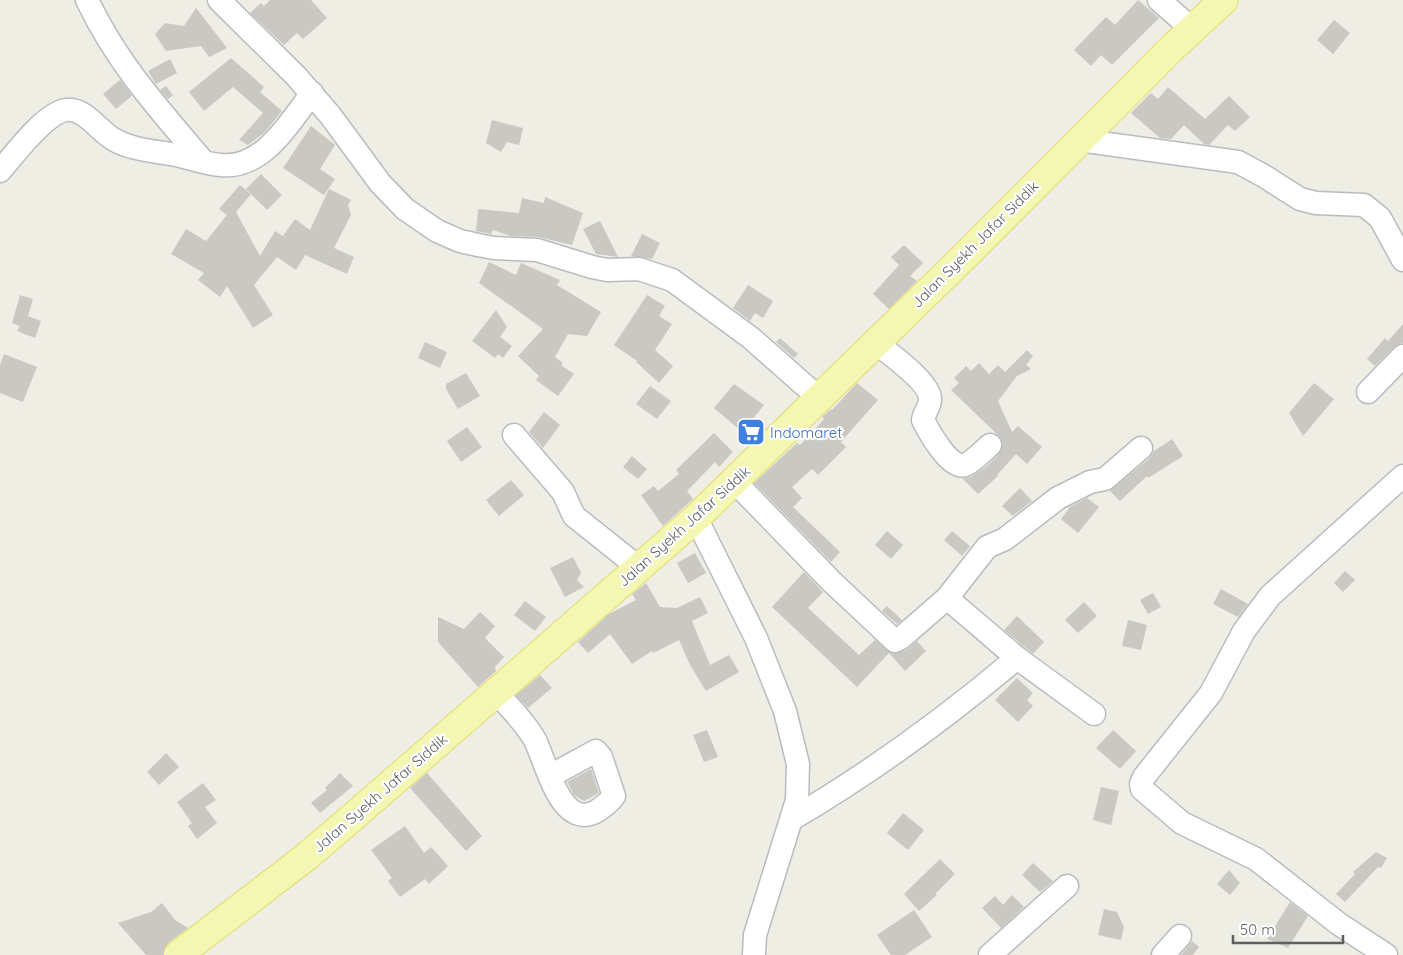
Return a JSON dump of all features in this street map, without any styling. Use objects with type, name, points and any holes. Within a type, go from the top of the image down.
[{"type":"main road","name":"Jalan Syekh Jafar Siddik","points":[[178,955],[306,857],[696,518],[876,343],[1079,140],[1224,0]]},
{"type":"street","points":[[87,0],[103,33],[126,69],[203,161]]},
{"type":"street","points":[[218,0],[312,93],[380,183],[406,209],[436,231],[460,241],[486,247],[537,250],[592,267],[607,270],[639,270],[672,280],[751,338],[819,398]]},
{"type":"street","points":[[1160,0],[1192,30]]},
{"type":"street","points":[[0,172],[43,124],[58,112],[67,109],[75,110],[115,140],[221,165],[237,164],[256,156],[286,128],[312,93]]},
{"type":"street","points":[[1079,140],[1238,162],[1300,199],[1364,205],[1380,218],[1403,260]]},
{"type":"street","points":[[876,343],[916,377],[928,391],[930,403],[924,413],[924,420],[932,436],[953,463],[963,465],[970,462],[990,445]]},
{"type":"street","points":[[1368,392],[1403,356]]},
{"type":"street","points":[[514,435],[563,492],[574,516],[638,568]]},
{"type":"street","points":[[734,481],[832,582],[895,641],[901,638],[947,598],[987,547],[1005,539],[1058,498],[1090,482],[1105,479],[1141,448]]},
{"type":"street","points":[[1386,955],[1339,924],[1256,859],[1182,823],[1142,789],[1141,784],[1144,777],[1211,693],[1244,631],[1270,596],[1403,476]]},
{"type":"street","points":[[696,518],[756,638],[785,712],[798,764],[797,800],[755,935],[754,955]]},
{"type":"street","points":[[947,598],[1017,658],[1094,714]]},
{"type":"street","points":[[792,819],[842,790],[916,739],[1017,658]]},
{"type":"street","points":[[496,692],[534,739],[550,776]]},
{"type":"street","points":[[990,955],[1067,886]]},
{"type":"street","points":[[1163,955],[1180,936]]},
{"type":"building","points":[[270,0],[311,0],[327,18],[303,39],[297,33],[284,45],[250,13],[261,3],[264,6]]},
{"type":"building","points":[[1138,0],[1159,18],[1112,65],[1101,55],[1091,66],[1074,50],[1106,17],[1115,25]]},
{"type":"building","points":[[196,8],[227,48],[209,57],[201,46],[166,51],[155,34],[165,23],[184,26]]},
{"type":"building","points":[[1334,20],[1350,33],[1333,54],[1317,40]]},
{"type":"building","points":[[231,58],[264,87],[260,92],[282,111],[265,132],[248,145],[239,140],[263,113],[233,87],[204,111],[189,92]]},
{"type":"building","points":[[170,59],[177,73],[156,84],[148,71]]},
{"type":"building","points":[[120,80],[132,96],[116,109],[103,94]]},
{"type":"building","points":[[166,86],[173,95],[168,99],[160,90]]},
{"type":"building","points":[[1168,87],[1205,119],[1229,96],[1250,117],[1235,131],[1228,125],[1209,145],[1204,144],[1184,125],[1171,139],[1160,138],[1131,113],[1151,93],[1158,99]]},
{"type":"building","points":[[492,120],[523,128],[519,145],[507,142],[501,152],[486,143]]},
{"type":"building","points":[[311,126],[335,145],[320,169],[335,179],[324,195],[283,168]]},
{"type":"building","points":[[261,174],[282,195],[267,210],[246,189]]},
{"type":"building","points":[[240,185],[251,194],[236,212],[260,256],[275,231],[283,236],[295,219],[310,230],[329,189],[351,200],[348,205],[351,215],[334,248],[354,257],[347,274],[305,255],[296,270],[277,257],[254,285],[273,315],[253,328],[227,286],[220,297],[198,280],[204,273],[171,254],[186,229],[206,241],[227,215],[219,209]]},
{"type":"building","points":[[545,197],[583,213],[572,245],[538,237],[510,236],[493,230],[491,234],[476,231],[478,209],[519,213],[522,198],[544,203]]},
{"type":"building","points":[[600,221],[618,257],[596,254],[583,229]]},
{"type":"building","points":[[642,234],[660,243],[652,259],[631,256]]},
{"type":"building","points":[[904,245],[923,263],[910,276],[917,281],[889,309],[873,294],[899,265],[891,257]]},
{"type":"building","points":[[489,262],[516,275],[521,263],[560,280],[557,285],[601,312],[587,336],[568,334],[555,357],[563,363],[561,365],[574,374],[558,396],[536,380],[539,376],[518,356],[543,329],[479,283]]},
{"type":"building","points":[[748,285],[773,301],[763,318],[755,313],[750,321],[733,308]]},
{"type":"building","points":[[20,295],[33,299],[28,316],[41,321],[35,338],[17,331],[20,326],[12,323]]},
{"type":"building","points":[[647,295],[665,306],[659,316],[672,324],[655,350],[673,366],[659,383],[637,361],[614,345]]},
{"type":"building","points":[[496,310],[507,327],[500,337],[512,346],[503,358],[498,354],[495,358],[472,341]]},
{"type":"building","points":[[1403,324],[1403,343],[1394,347],[1375,366],[1367,359],[1385,338],[1388,341]]},
{"type":"building","points":[[780,338],[798,354],[794,358],[776,342]]},
{"type":"building","points":[[425,342],[447,352],[440,368],[418,358]]},
{"type":"building","points":[[1027,350],[1033,356],[1026,365],[1031,369],[1017,376],[998,401],[1012,432],[1018,426],[1042,447],[1027,464],[1016,454],[998,476],[978,494],[962,478],[971,477],[987,466],[999,454],[1003,443],[999,436],[951,390],[959,383],[954,378],[966,366],[971,371],[979,363],[989,374],[998,365],[1005,372]]},
{"type":"building","points":[[4,354],[37,367],[23,402],[0,393],[0,365]]},
{"type":"building","points":[[466,373],[480,396],[458,409],[446,389],[446,384]]},
{"type":"building","points":[[857,383],[878,400],[841,442],[846,447],[818,475],[812,469],[792,487],[802,498],[793,507],[840,552],[831,562],[754,483],[797,443],[800,445],[824,419],[822,417],[832,410]]},
{"type":"building","points":[[1314,383],[1334,399],[1303,436],[1289,413]]},
{"type":"building","points":[[734,384],[764,405],[752,420],[764,430],[753,441],[714,408]]},
{"type":"building","points":[[650,386],[671,401],[657,419],[636,404]]},
{"type":"building","points":[[544,412],[560,425],[543,448],[529,432]]},
{"type":"building","points":[[467,427],[482,447],[461,462],[447,441]]},
{"type":"building","points":[[714,433],[733,452],[719,467],[715,462],[687,491],[693,499],[663,526],[641,495],[654,486],[658,491],[679,474],[676,470]]},
{"type":"building","points":[[1172,439],[1183,456],[1148,478],[1147,476],[1120,501],[1110,491],[1150,458],[1154,451]]},
{"type":"building","points":[[632,456],[647,469],[638,479],[623,467]]},
{"type":"building","points":[[511,480],[524,495],[499,516],[486,500]]},
{"type":"building","points":[[1020,488],[1032,501],[1013,516],[1002,506]]},
{"type":"building","points":[[1087,498],[1099,507],[1078,533],[1061,519],[1070,507]]},
{"type":"building","points":[[887,531],[903,545],[891,559],[875,545]]},
{"type":"building","points":[[952,531],[970,546],[962,556],[944,540]]},
{"type":"building","points":[[695,553],[706,573],[688,583],[677,563]]},
{"type":"building","points":[[573,557],[581,573],[577,580],[584,587],[565,597],[550,568]]},
{"type":"building","points":[[1345,571],[1355,580],[1343,592],[1334,583]]},
{"type":"building","points":[[804,572],[823,592],[808,608],[859,655],[875,640],[893,654],[907,650],[917,641],[926,651],[905,671],[889,653],[857,687],[772,607]]},
{"type":"building","points":[[646,583],[660,607],[677,608],[700,597],[708,613],[692,621],[710,665],[729,655],[739,672],[706,691],[690,665],[679,640],[653,653],[652,651],[632,664],[610,634],[588,653],[578,642],[609,614],[636,600],[632,594]]},
{"type":"building","points":[[1221,589],[1248,604],[1238,617],[1213,604]]},
{"type":"building","points":[[1153,593],[1161,607],[1148,614],[1140,600]]},
{"type":"building","points":[[525,601],[546,617],[535,631],[514,615]]},
{"type":"building","points":[[1084,602],[1097,616],[1078,633],[1065,620]]},
{"type":"building","points":[[887,606],[902,620],[897,624],[882,611]]},
{"type":"building","points":[[480,612],[495,626],[485,638],[504,657],[495,667],[496,671],[478,687],[438,642],[438,617],[464,629]]},
{"type":"building","points":[[1017,616],[1044,642],[1033,654],[1004,630]]},
{"type":"building","points":[[1128,620],[1147,625],[1141,650],[1122,646]]},
{"type":"building","points":[[540,675],[552,688],[528,708],[516,695]]},
{"type":"building","points":[[1017,678],[1033,693],[1027,700],[1033,706],[1018,722],[995,700]]},
{"type":"building","points":[[707,730],[718,757],[704,762],[693,735]]},
{"type":"building","points":[[1113,730],[1136,751],[1120,769],[1096,748]]},
{"type":"building","points":[[166,753],[179,767],[159,785],[147,772]]},
{"type":"building","points":[[591,769],[599,793],[584,801],[574,795],[567,782]]},
{"type":"building","points":[[340,773],[353,786],[320,813],[311,803],[327,790],[325,788]]},
{"type":"building","points":[[427,773],[482,836],[466,851],[410,788]]},
{"type":"building","points":[[203,783],[216,800],[205,807],[217,823],[197,839],[188,826],[192,823],[177,802]]},
{"type":"building","points":[[1101,787],[1119,791],[1111,825],[1093,820]]},
{"type":"building","points":[[903,813],[924,830],[908,850],[887,833]]},
{"type":"building","points":[[405,826],[424,853],[431,847],[448,866],[429,884],[425,879],[400,897],[388,881],[392,878],[371,850]]},
{"type":"building","points":[[1376,852],[1387,858],[1381,868],[1378,867],[1345,902],[1336,894],[1355,874],[1353,872]]},
{"type":"building","points":[[940,859],[955,874],[935,894],[937,895],[919,911],[904,894]]},
{"type":"building","points":[[1033,863],[1053,881],[1040,892],[1022,875]]},
{"type":"building","points":[[1229,870],[1240,883],[1230,895],[1217,884]]},
{"type":"building","points":[[1012,895],[1024,907],[1001,928],[982,908],[995,896],[1003,905]]},
{"type":"building","points":[[1290,902],[1308,916],[1288,948],[1267,939]]},
{"type":"building","points":[[162,903],[175,920],[188,928],[168,943],[163,955],[146,955],[118,923],[151,912]]},
{"type":"building","points":[[1104,909],[1117,912],[1124,927],[1121,940],[1098,935]]},
{"type":"building","points":[[914,910],[932,937],[905,955],[891,955],[877,935]]},
{"type":"building","points":[[1192,941],[1199,947],[1193,955],[1181,955]]},
{"type":"place","name":"Indomaret","points":[[751,432]]}]
